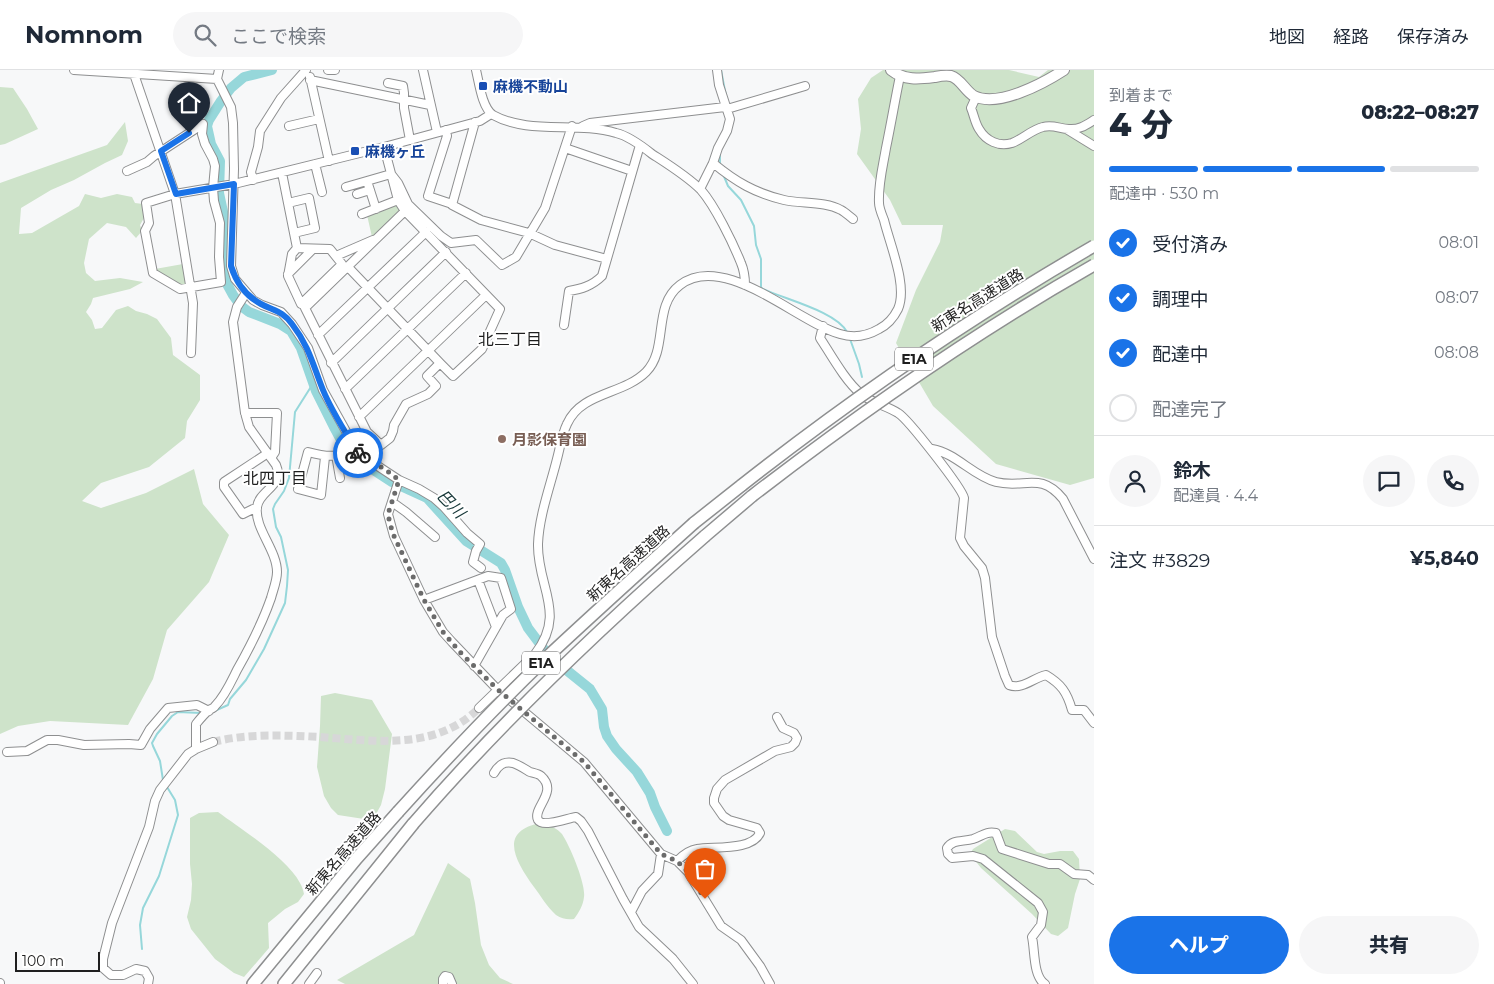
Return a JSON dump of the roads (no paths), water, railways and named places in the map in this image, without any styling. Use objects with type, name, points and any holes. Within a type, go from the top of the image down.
[{"type":"highway","name":"新東名高速道路","points":[[253,984],[345,872],[440,766],[544,660],[646,566],[742,485],[858,398],[985,312],[1094,246]]},
{"type":"highway","name":"新東名高速道路","points":[[284,984],[413,824],[455,776],[611,620],[705,536],[752,496],[867,410],[995,324],[1094,265]]},
{"type":"main road","points":[[896,73],[906,78],[951,76],[958,79],[967,91],[976,97],[991,99],[1036,86],[1064,70]]},
{"type":"street","points":[[74,70],[217,79]]},
{"type":"street","points":[[219,70],[217,79],[231,107],[233,123],[234,184],[231,266],[244,297],[281,312],[292,324],[308,348],[323,390],[350,449],[386,470],[398,484],[419,488],[444,507],[467,533],[480,544],[473,562],[481,568]]},
{"type":"street","points":[[307,70],[329,161]]},
{"type":"street","points":[[252,180],[251,172],[260,131],[281,98],[307,70]]},
{"type":"street","points":[[328,70],[335,70]]},
{"type":"street","points":[[423,70],[437,132]]},
{"type":"street","points":[[476,70],[483,100],[491,114],[511,122],[533,126],[572,126],[617,133],[640,145],[700,189],[717,214],[742,263],[745,285]]},
{"type":"street","points":[[700,189],[713,163],[730,119],[729,108],[719,85],[717,70]]},
{"type":"street","points":[[479,708],[535,654],[546,637],[551,614],[539,562],[538,544],[541,520],[567,424],[583,403],[624,387],[646,372],[652,364],[657,348],[664,309],[670,296],[681,284],[696,277],[713,275],[745,285],[840,334],[861,336],[872,333],[885,326],[896,312],[901,301],[902,284],[879,204],[880,178],[896,73]]},
{"type":"street","points":[[134,74],[176,194],[193,303],[191,353]]},
{"type":"street","points":[[310,80],[430,105]]},
{"type":"street","points":[[388,83],[403,86],[410,140]]},
{"type":"street","points":[[581,127],[590,123],[741,106],[805,86]]},
{"type":"street","points":[[976,97],[971,108],[980,130],[992,143],[1012,143],[1043,126],[1052,125],[1068,129],[1078,129],[1094,120]]},
{"type":"street","points":[[127,170],[147,162],[203,124],[202,134],[215,166],[213,188],[214,201],[220,223],[219,257],[221,282],[180,289],[153,272],[145,231],[149,223],[146,203],[176,194],[213,188],[224,186],[252,180],[384,147],[480,121],[491,114]]},
{"type":"street","points":[[289,126],[319,119]]},
{"type":"street","points":[[452,204],[475,122]]},
{"type":"street","points":[[391,174],[398,183],[408,204],[441,236],[451,243],[476,240],[502,265],[516,257],[545,208],[572,126]]},
{"type":"street","points":[[1068,129],[1094,146]]},
{"type":"street","points":[[446,130],[447,136],[428,196],[452,204],[481,220],[529,233],[555,244],[608,259]]},
{"type":"street","points":[[564,325],[569,291],[582,289],[602,276],[640,145]]},
{"type":"street","points":[[348,267],[453,376],[482,349],[500,309],[405,211],[398,200],[384,147]]},
{"type":"street","points":[[565,148],[632,171]]},
{"type":"street","points":[[713,163],[748,189],[785,200],[827,205],[840,209],[853,219]]},
{"type":"street","points":[[315,164],[322,192]]},
{"type":"street","points":[[282,172],[297,248]]},
{"type":"street","points":[[346,187],[391,174]]},
{"type":"street","points":[[357,194],[369,187],[376,209]]},
{"type":"street","points":[[288,203],[309,198],[315,228],[294,233]]},
{"type":"street","points":[[362,214],[398,200]]},
{"type":"street","points":[[405,211],[305,308],[366,432],[381,445],[390,438],[394,425],[406,404],[428,394],[436,386],[427,376],[440,363]]},
{"type":"street","points":[[318,335],[426,232]]},
{"type":"street","points":[[336,256],[377,238]]},
{"type":"street","points":[[297,248],[330,249],[342,264],[301,304],[288,276],[292,254],[297,248]]},
{"type":"street","points":[[288,274],[313,249]]},
{"type":"street","points":[[331,363],[446,252]]},
{"type":"street","points":[[345,389],[466,273]]},
{"type":"street","points":[[359,417],[486,295]]},
{"type":"street","points":[[196,748],[196,724],[215,706],[261,626],[276,581],[277,572],[261,527],[257,508],[261,498],[278,478],[279,472],[249,426],[245,413],[233,322],[237,307],[244,297]]},
{"type":"street","points":[[823,326],[820,338],[854,387],[861,394],[900,414],[932,449],[963,492],[960,538],[964,546],[982,568],[985,578],[992,637],[1004,676],[1009,684],[1015,687],[1046,675],[1064,689],[1072,710],[1084,710],[1094,723]]},
{"type":"street","points":[[245,413],[277,413],[275,452],[224,482],[224,487],[243,514],[257,508]]},
{"type":"street","points":[[325,457],[321,494],[298,489],[308,452],[325,457],[336,455],[350,449],[366,432]]},
{"type":"street","points":[[932,449],[941,451],[994,482],[1003,484],[1040,482],[1057,491],[1094,559]]},
{"type":"street","points":[[336,455],[340,478]]},
{"type":"street","points":[[398,484],[388,514],[394,536],[424,600],[443,632],[497,689],[584,762],[661,854],[677,861],[688,872],[722,926],[741,940],[760,966],[770,984]]},
{"type":"street","points":[[392,502],[435,537]]},
{"type":"street","points":[[424,600],[488,576],[501,578],[511,609],[503,615],[474,666]]},
{"type":"street","points":[[478,580],[496,626]]},
{"type":"street","points":[[7,752],[27,751],[47,740],[84,745],[141,745],[150,729],[168,708],[197,705],[209,711]]},
{"type":"street","points":[[677,861],[695,849],[737,846],[759,836],[760,832],[757,828],[723,816],[714,803],[714,798],[717,789],[725,780],[775,751],[791,747],[795,743],[794,733],[783,728],[777,717]]},
{"type":"street","points":[[148,984],[150,978],[145,971],[136,969],[123,975],[111,975],[103,968],[103,959],[112,923],[149,826],[155,801],[160,790],[188,754],[196,748],[213,742]]},
{"type":"street","points":[[494,773],[504,763],[512,763],[541,776],[547,786],[546,796],[538,813],[540,822],[549,824],[576,817],[581,821],[588,830],[639,927],[673,959],[692,984]]},
{"type":"street","points":[[1045,984],[1037,973],[1032,937],[1041,924],[1043,912],[1038,903],[983,859],[974,856],[952,858],[948,854],[947,848],[949,844],[955,842],[972,839],[989,832],[996,833],[1002,849],[1049,864],[1060,864],[1074,874],[1088,875],[1094,880]]},
{"type":"street","points":[[631,912],[642,891],[658,874],[661,854]]},
{"type":"street","points":[[310,984],[317,973]]},
{"type":"street","points":[[443,984],[445,976],[449,977],[452,984]]},
{"type":"waterway","name":"巴川","points":[[272,70],[244,77],[231,88],[221,101],[207,126],[211,144],[220,161],[219,193],[226,226],[224,257],[227,284],[241,306],[249,312],[280,324],[291,331],[301,348],[316,391],[343,444],[352,456],[392,482],[427,498],[466,541],[501,563],[528,628],[549,656],[590,689],[602,709],[607,736],[637,772],[650,793],[667,831]]},
{"type":"waterway","points":[[721,70],[726,96]]},
{"type":"waterway","points":[[720,154],[720,164]]},
{"type":"waterway","points":[[723,174],[728,186],[741,200],[754,226],[756,245],[761,259],[761,288],[821,312],[832,318],[847,332]]},
{"type":"waterway","points":[[850,339],[862,377]]},
{"type":"waterway","points":[[210,713],[228,705],[230,699],[246,680],[264,649],[285,603],[288,570],[273,509],[284,491],[289,478],[295,412],[314,382]]},
{"type":"waterway","points":[[163,780],[160,761],[152,743],[157,734],[172,716],[178,712],[201,713]]},
{"type":"waterway","points":[[142,949],[140,925],[143,908],[159,876],[178,815],[175,800],[167,787]]},
{"type":"tunnel","points":[[213,742],[234,738],[266,736],[392,741],[416,739],[438,733],[460,723],[479,708]]},
{"type":"place","name":"麻機不動山","points":[[483,86]]},
{"type":"place","name":"麻機ヶ丘","points":[[355,151]]},
{"type":"place","name":"月影保育園","points":[[502,439]]},
{"type":"district","name":"北三丁目","points":[[510,339]]},
{"type":"district","name":"北四丁目","points":[[275,478]]}]
